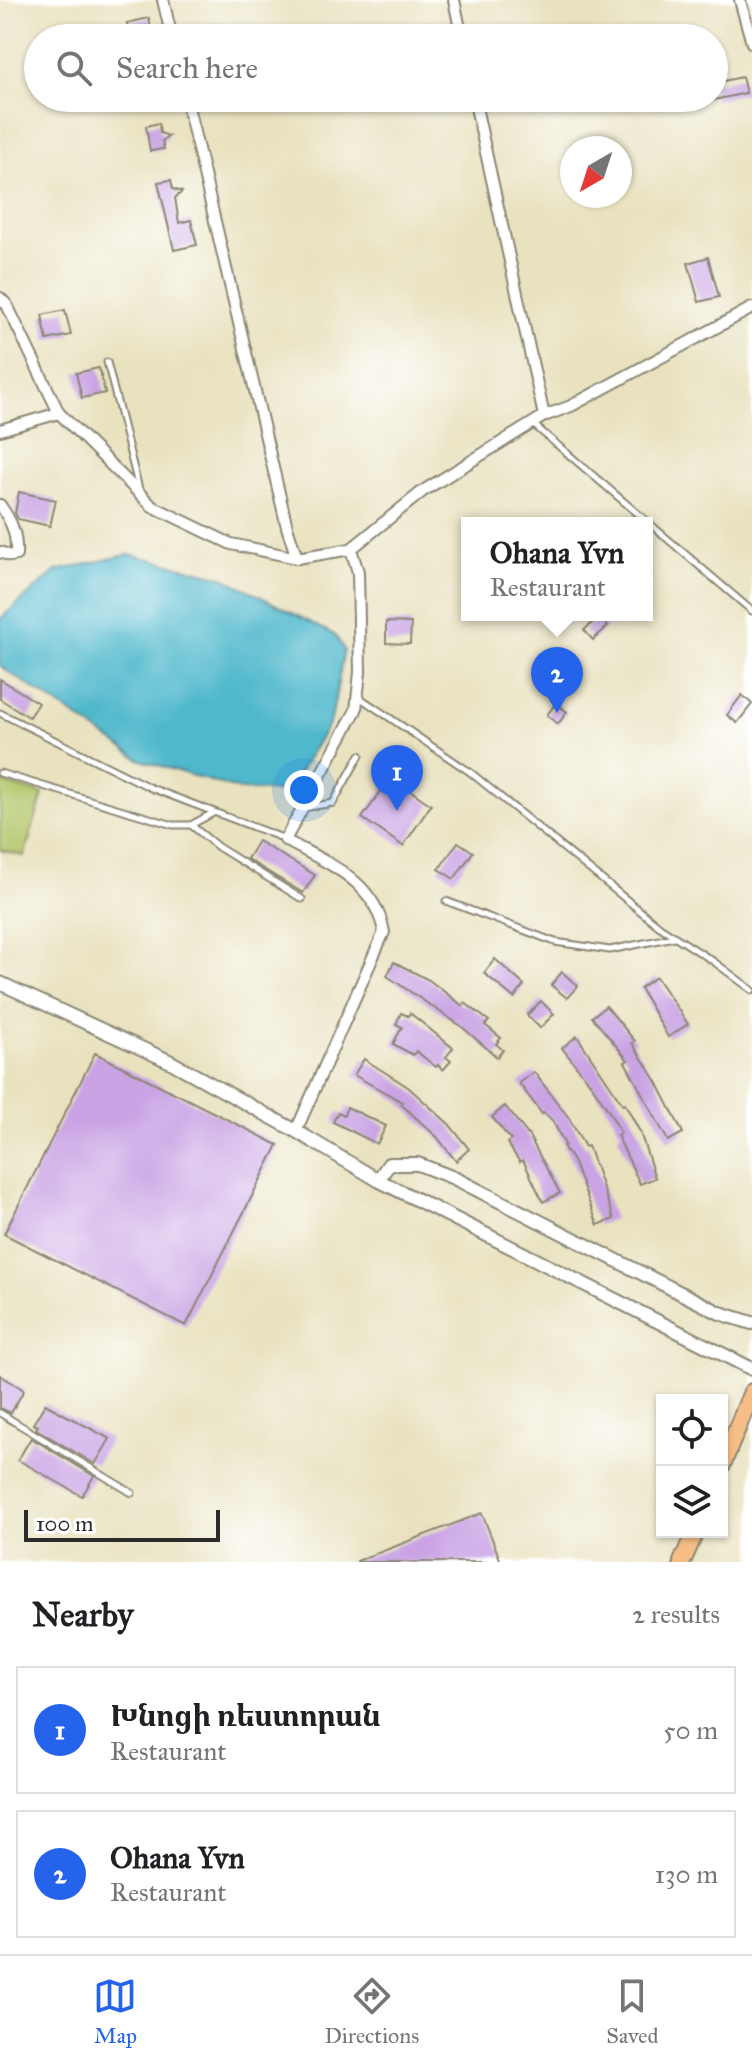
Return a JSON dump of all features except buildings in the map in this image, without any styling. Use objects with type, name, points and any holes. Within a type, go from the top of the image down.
[{"type":"main road","points":[[728,1451],[752,1392]]},
{"type":"main road","points":[[682,1562],[692,1538]]},
{"type":"street","points":[[163,0],[169,24]]},
{"type":"street","points":[[454,0],[459,24]]},
{"type":"street","points":[[740,0],[752,43]]},
{"type":"street","points":[[189,112],[287,527],[297,558]]},
{"type":"street","points":[[477,112],[544,416]]},
{"type":"street","points":[[0,298],[7,305],[59,413],[152,506],[231,544],[297,558],[351,549],[423,491],[532,423],[571,406],[752,308]]},
{"type":"street","points":[[0,430],[59,413]]},
{"type":"street","points":[[0,505],[12,521],[16,555],[0,552]]},
{"type":"street","points":[[296,1131],[384,932],[381,914],[372,898],[353,877],[285,840],[356,710],[360,672],[358,572],[351,549]]},
{"type":"street","points":[[0,983],[171,1062],[378,1180],[752,1369]]},
{"type":"street","points":[[378,1180],[389,1164],[418,1164],[454,1178],[720,1313],[752,1323]]},
{"type":"lane","points":[[107,362],[140,494]]},
{"type":"lane","points":[[532,423],[642,517]]},
{"type":"lane","points":[[653,526],[752,611]]},
{"type":"lane","points":[[357,695],[470,772],[675,937],[752,990]]},
{"type":"lane","points":[[0,713],[151,788],[285,840]]},
{"type":"lane","points":[[302,808],[333,803],[360,755]]},
{"type":"lane","points":[[0,773],[173,825],[191,825],[214,812]]},
{"type":"lane","points":[[191,825],[218,847],[302,899]]},
{"type":"lane","points":[[446,901],[555,942],[610,950],[675,937]]},
{"type":"lane","points":[[0,1413],[132,1493]]},
{"type":"green space","points":[[0,782],[43,794],[24,856],[0,850]]},
{"type":"water","points":[[130,554],[223,577],[335,635],[344,650],[331,721],[287,792],[240,790],[141,760],[0,666],[0,619],[56,571]]},
{"type":"place","name":"Ohana Yvn","points":[[557,713]]},
{"type":"place","name":"Խնոցի ռեստորան","points":[[397,811]]}]
